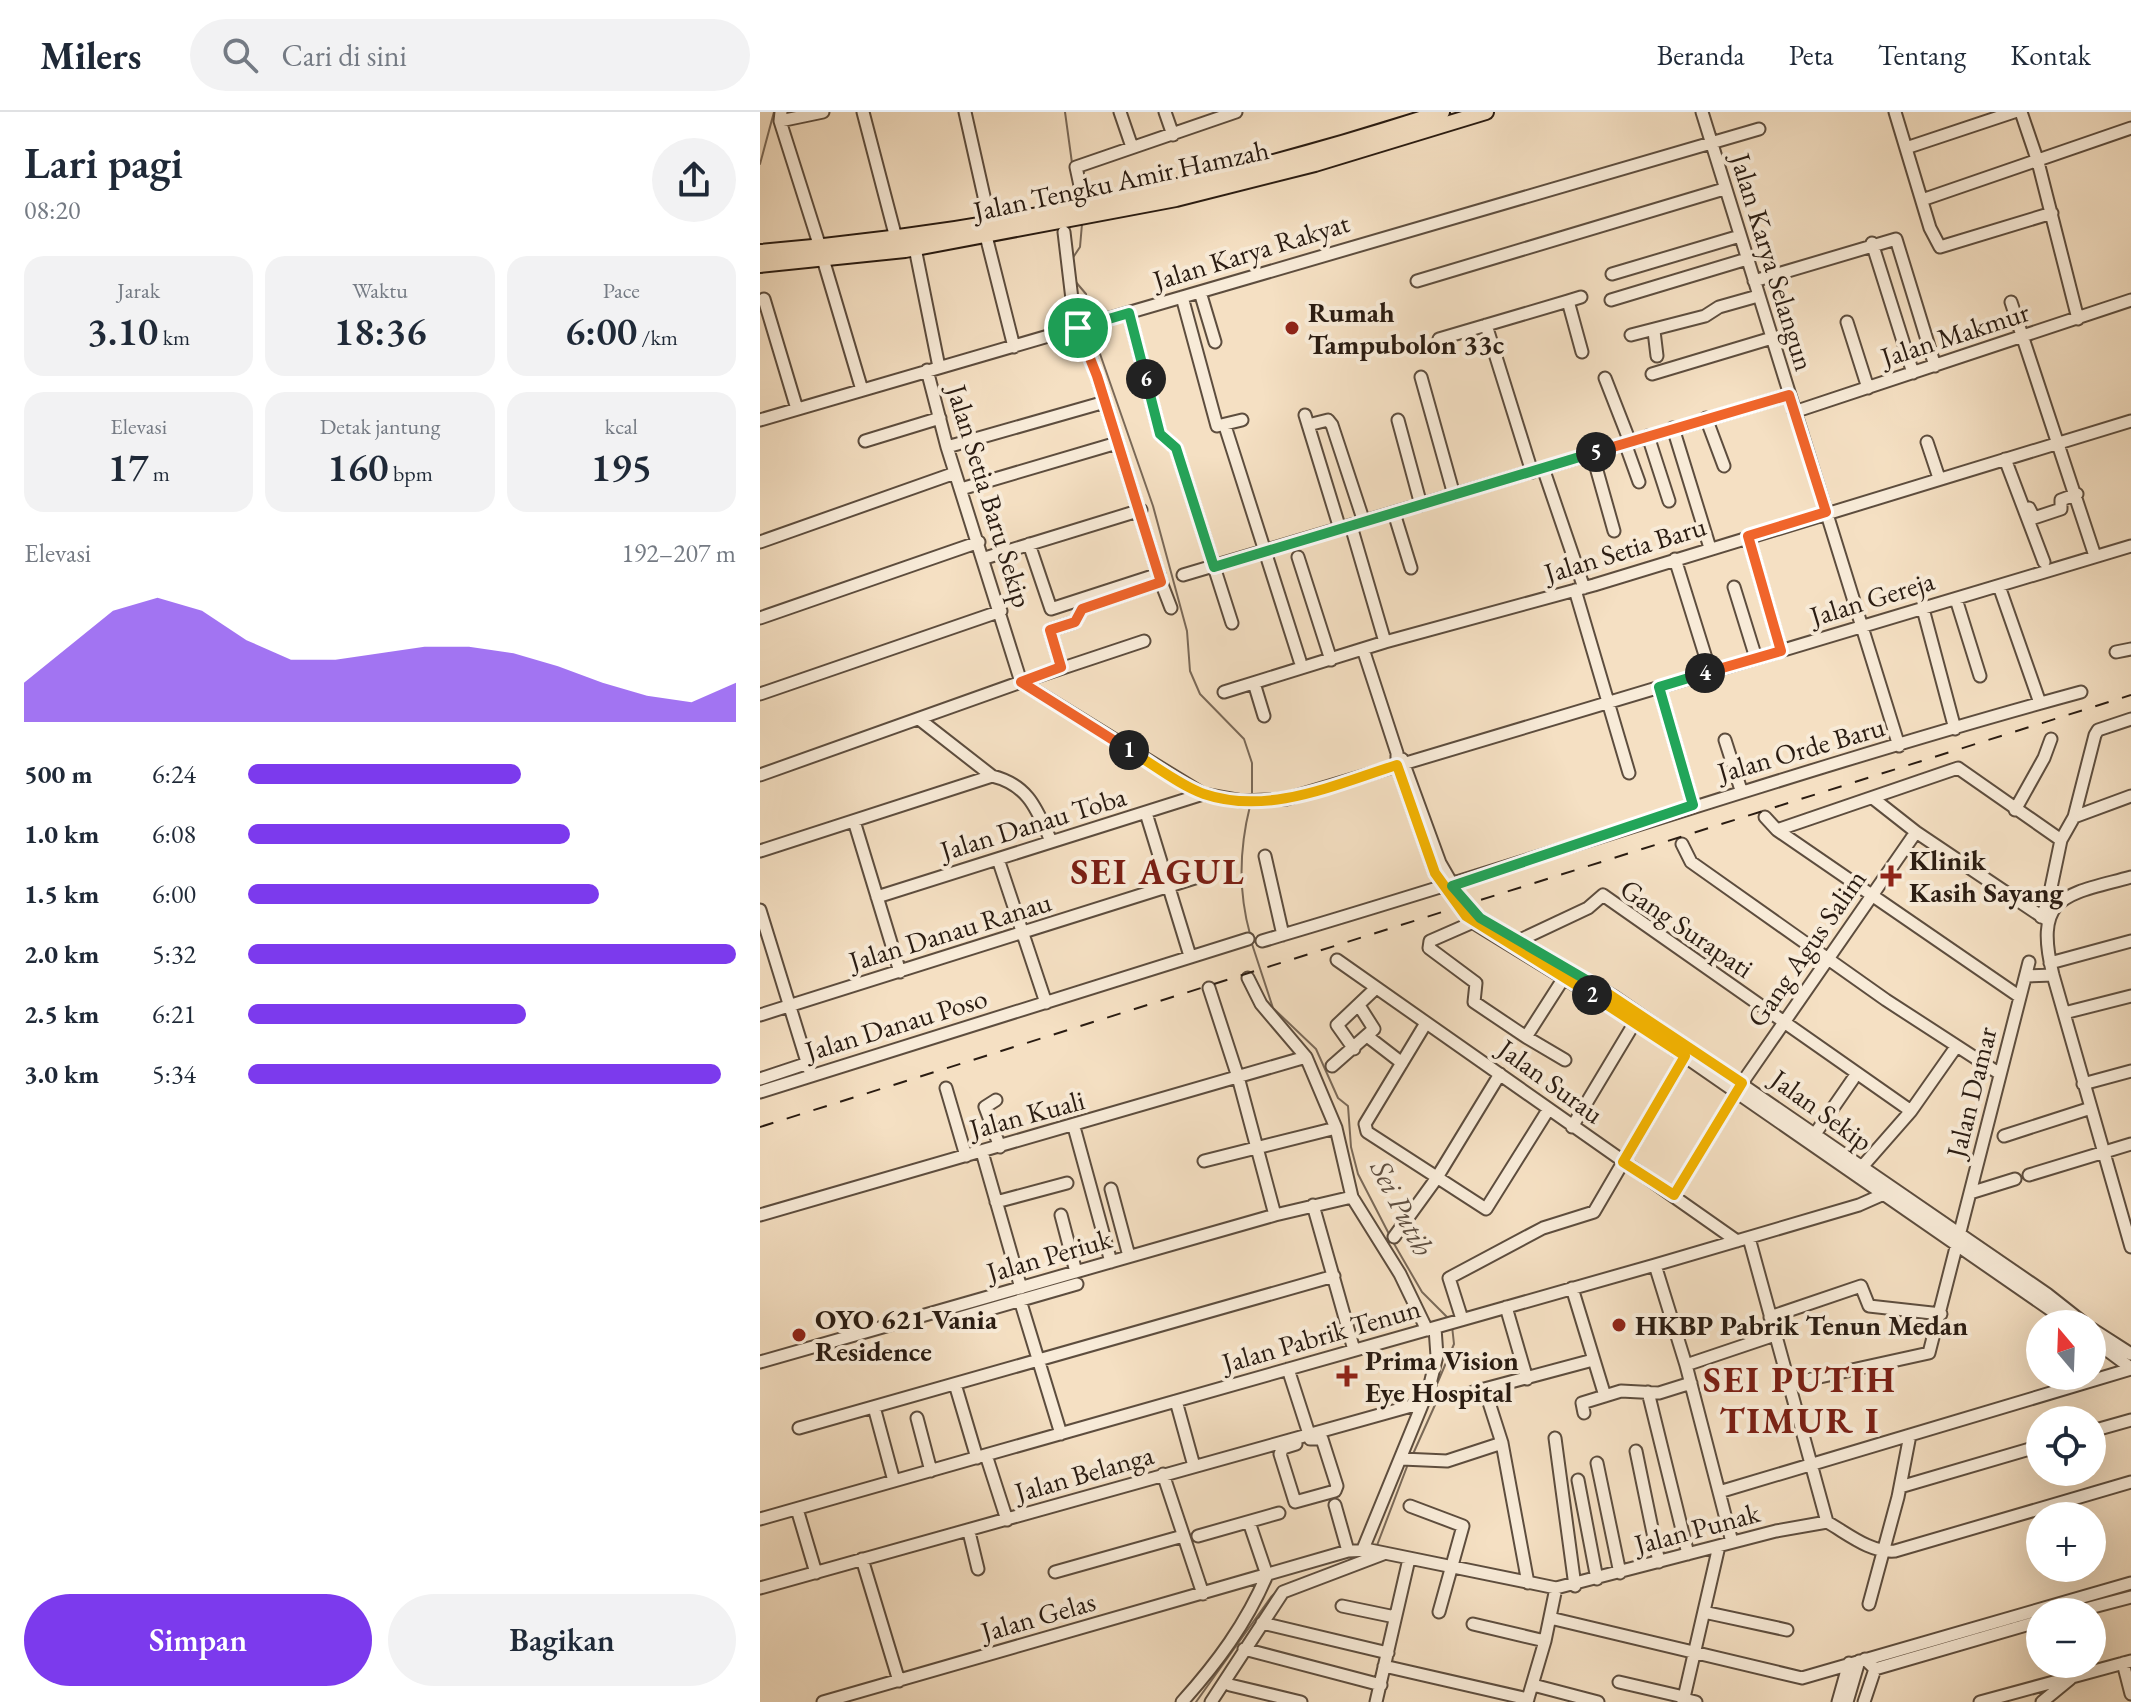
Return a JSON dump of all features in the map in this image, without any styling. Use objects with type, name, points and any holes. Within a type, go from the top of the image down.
[{"type":"main road","name":"Jalan Tengku Amir Hamzah","points":[[1378,140],[1442,112]]},
{"type":"main road","name":"Jalan Tengku Amir Hamzah","points":[[760,265],[821,253],[1064,220],[1090,203],[1238,186],[1458,116],[1486,112]]},
{"type":"main road","name":"Jalan Tengku Amir Hamzah","points":[[760,252],[821,253]]},
{"type":"street","points":[[823,112],[780,117],[862,390]]},
{"type":"street","name":"Jalan Setia Baru Sekip","points":[[863,112],[905,244],[947,447],[985,558],[1021,682]]},
{"type":"street","points":[[965,112],[1014,347]]},
{"type":"street","points":[[1120,112],[1132,147]]},
{"type":"street","points":[[1165,112],[1173,135]]},
{"type":"street","points":[[1090,203],[1076,169],[1236,112]]},
{"type":"street","name":"Jalan Karya Selangun","points":[[1702,112],[1899,746]]},
{"type":"street","points":[[1895,112],[1935,244],[1942,248],[2052,213]]},
{"type":"street","points":[[1906,148],[2014,112]]},
{"type":"street","points":[[2021,112],[2038,162],[2078,319]]},
{"type":"street","points":[[1922,200],[2131,128]]},
{"type":"street","name":"Jalan Karya Rakyat","points":[[761,418],[1759,129]]},
{"type":"street","points":[[1417,281],[1724,189]]},
{"type":"street","points":[[1064,220],[1084,326],[1117,443],[1171,608]]},
{"type":"street","points":[[1612,274],[1740,236]]},
{"type":"street","points":[[1754,281],[1872,243],[1896,239],[1935,366]]},
{"type":"street","points":[[1872,243],[1913,373]]},
{"type":"street","points":[[1611,300],[1747,259]]},
{"type":"street","points":[[1200,292],[1215,342]]},
{"type":"street","points":[[1631,335],[1654,331],[1758,296]]},
{"type":"street","points":[[1182,297],[1221,426],[1300,661]]},
{"type":"street","points":[[1439,339],[1581,297]]},
{"type":"street","points":[[764,299],[797,409]]},
{"type":"street","name":"Jalan Makmur","points":[[1794,412],[2131,300]]},
{"type":"street","points":[[1568,301],[1582,352]]},
{"type":"street","points":[[2011,302],[2095,556]]},
{"type":"street","points":[[1129,313],[1160,434],[1176,448],[1232,623]]},
{"type":"street","points":[[1847,322],[1868,388]]},
{"type":"street","points":[[1486,325],[1580,589],[1629,773]]},
{"type":"street","points":[[1654,331],[1657,356]]},
{"type":"street","points":[[1652,374],[1772,338]]},
{"type":"street","points":[[1421,377],[1454,495]]},
{"type":"street","points":[[1605,378],[1639,482]]},
{"type":"street","points":[[1183,575],[1789,395]]},
{"type":"street","points":[[947,447],[1105,402]]},
{"type":"street","points":[[865,441],[940,418]]},
{"type":"street","points":[[1706,418],[1724,466]]},
{"type":"street","points":[[1221,426],[1242,420]]},
{"type":"street","points":[[1364,522],[1332,425],[1328,420],[1306,420],[1385,642]]},
{"type":"street","points":[[1398,420],[1421,505]]},
{"type":"street","name":"Jalan Setia Baru","points":[[1224,692],[1385,642],[1580,589],[2131,421]]},
{"type":"street","points":[[1673,428],[1710,548]]},
{"type":"street","points":[[1648,436],[1669,501]]},
{"type":"street","points":[[1927,442],[1939,478]]},
{"type":"street","points":[[961,489],[1117,443]]},
{"type":"street","points":[[1592,453],[1614,531]]},
{"type":"street","points":[[2005,459],[2044,562]]},
{"type":"street","points":[[760,542],[955,473]]},
{"type":"street","points":[[2024,508],[2029,507],[2034,518],[2061,509],[2061,500],[2077,494]]},
{"type":"street","points":[[985,558],[1141,510]]},
{"type":"street","points":[[1394,513],[1411,568]]},
{"type":"street","points":[[1748,536],[1781,651]]},
{"type":"street","points":[[760,618],[979,542]]},
{"type":"street","points":[[1029,544],[1051,609],[1160,578]]},
{"type":"street","name":"Jalan Gereja","points":[[1203,794],[1242,801],[1286,799],[1400,760],[1609,702],[2131,546]]},
{"type":"street","points":[[1298,557],[1331,660]]},
{"type":"street","points":[[1675,559],[1710,671]]},
{"type":"street","points":[[1061,667],[1050,630],[1075,622],[1082,609],[1160,578]]},
{"type":"street","points":[[1999,586],[2040,703]]},
{"type":"street","points":[[1734,587],[1756,658]]},
{"type":"street","points":[[1956,599],[1980,676]]},
{"type":"street","points":[[1923,609],[1955,729]]},
{"type":"street","points":[[760,694],[1001,611]]},
{"type":"street","points":[[760,775],[1061,667],[1144,641]]},
{"type":"street","name":"Jalan Sekip","points":[[1363,649],[1435,873],[1477,921],[1567,973],[1815,1134],[1861,1168],[1888,1193]]},
{"type":"street","points":[[2116,652],[2131,649]]},
{"type":"street","points":[[1021,682],[1203,794]]},
{"type":"street","points":[[1254,683],[1264,716]]},
{"type":"street","points":[[1659,687],[1693,805]]},
{"type":"street","name":"Jalan Orde Baru","points":[[1262,941],[1448,887],[1741,790],[2081,692]]},
{"type":"street","points":[[919,719],[992,776],[1010,781],[1032,798],[1051,841]]},
{"type":"street","points":[[2130,1243],[2052,969],[2045,919],[2061,840],[2074,817],[2095,735],[2102,728],[2131,719]]},
{"type":"street","points":[[2015,810],[2051,739]]},
{"type":"street","points":[[1725,740],[1741,790]]},
{"type":"street","points":[[1777,830],[1958,768],[2061,840]]},
{"type":"street","points":[[760,851],[992,776]]},
{"type":"street","name":"Jalan Danau Toba","points":[[877,897],[1203,794]]},
{"type":"street","points":[[2074,817],[2131,796]]},
{"type":"street","points":[[1874,799],[1916,832],[2045,919]]},
{"type":"street","points":[[1146,813],[1190,956]]},
{"type":"street","points":[[1765,817],[1777,830],[2020,997]]},
{"type":"street","points":[[854,821],[900,972]]},
{"type":"street","name":"Gang Agus Salim","points":[[1674,1195],[1739,1087],[1916,832]]},
{"type":"street","points":[[1682,844],[1691,862],[1956,1047],[2000,1074]]},
{"type":"street","points":[[1265,856],[1283,935]]},
{"type":"street","points":[[998,859],[1046,1003]]},
{"type":"street","name":"Jalan Danau Ranau","points":[[760,1015],[1022,935],[1198,877]]},
{"type":"street","points":[[2045,919],[2052,908],[2069,895],[2131,877]]},
{"type":"street","name":"Gang Surapati","points":[[1520,940],[1588,908],[1603,895],[1784,1023]]},
{"type":"street","points":[[760,910],[766,942],[791,1005],[810,1069],[760,1079]]},
{"type":"street","points":[[1477,921],[1430,941],[1429,948],[1476,983],[1474,1002],[1565,1060]]},
{"type":"street","name":"Jalan Sekip","points":[[1477,921],[1520,940],[1635,1022],[1739,1087],[1888,1193],[2063,1310]]},
{"type":"street","name":"Jalan Danau Poso","points":[[760,1092],[810,1069],[1046,1003],[1248,939]]},
{"type":"street","points":[[2026,976],[2131,941]]},
{"type":"street","name":"Jalan Surau","points":[[1337,960],[1737,1241]]},
{"type":"street","name":"Jalan Damar","points":[[1788,1384],[1925,1355],[1941,1314],[2029,962]]},
{"type":"street","points":[[1526,1037],[1567,973]]},
{"type":"street","points":[[1211,1702],[1283,1592],[1374,1551],[1409,1460],[1437,1356],[1434,1328],[1352,1197],[1336,1128],[1306,1057],[1261,1004],[1248,978]]},
{"type":"street","points":[[1209,988],[1238,1077],[1275,1215]]},
{"type":"street","points":[[1354,1049],[1337,1025],[1360,1007],[1376,988]]},
{"type":"street","points":[[2064,1013],[2131,996]]},
{"type":"street","points":[[1332,1066],[1375,1027],[1360,1007]]},
{"type":"street","points":[[1572,1127],[1635,1022]]},
{"type":"street","points":[[1426,1023],[1365,1124],[1365,1130],[1484,1208],[1489,1207],[1548,1110]]},
{"type":"street","points":[[1784,1023],[1911,1111]]},
{"type":"street","points":[[1367,1036],[1402,1063]]},
{"type":"street","points":[[1861,1168],[1911,1111],[1956,1047]]},
{"type":"street","points":[[1458,1320],[1448,1281],[1450,1277],[1543,1228],[1594,1212],[1685,1056]]},
{"type":"street","name":"Jalan Kuali","points":[[760,1215],[1074,1127],[1306,1057]]},
{"type":"street","points":[[2083,1084],[2131,1071]]},
{"type":"street","points":[[1394,1237],[1436,1179],[1500,1074]]},
{"type":"street","points":[[1815,1134],[1853,1079]]},
{"type":"street","points":[[946,1088],[966,1156]]},
{"type":"street","points":[[996,1100],[985,1107],[1000,1147]]},
{"type":"street","points":[[2004,1136],[2091,1108]]},
{"type":"street","points":[[1074,1127],[1111,1262]]},
{"type":"street","points":[[1204,1161],[1336,1128]]},
{"type":"street","points":[[2029,1175],[2131,1144]]},
{"type":"street","points":[[982,1152],[1037,1361],[1061,1434]]},
{"type":"street","points":[[1970,1193],[2015,1179]]},
{"type":"street","points":[[996,1202],[1067,1183]]},
{"type":"street","points":[[1111,1189],[1129,1256]]},
{"type":"street","name":"Jalan Pabrik Tenun","points":[[760,1519],[1749,1238],[1888,1193]]},
{"type":"street","name":"Jalan Periuk","points":[[760,1362],[1020,1294],[1077,1278],[1129,1256],[1352,1197]]},
{"type":"street","points":[[1313,1205],[1354,1350]]},
{"type":"street","points":[[1061,1215],[1077,1278]]},
{"type":"street","points":[[1749,1238],[1827,1522],[1855,1540],[1883,1551],[1907,1548],[2131,1482]]},
{"type":"street","points":[[1655,1265],[1686,1365],[1732,1542]]},
{"type":"street","points":[[799,1428],[1334,1276]]},
{"type":"street","points":[[1770,1317],[1861,1286],[1869,1306],[1941,1314]]},
{"type":"street","points":[[1572,1288],[1605,1396]]},
{"type":"street","points":[[959,1318],[1020,1294]]},
{"type":"street","name":"Jalan Sekip","points":[[2044,1298],[2056,1310]]},
{"type":"street","points":[[1506,1307],[1527,1379]]},
{"type":"street","points":[[1686,1365],[1775,1335]]},
{"type":"street","points":[[2106,1338],[2131,1354]]},
{"type":"street","points":[[2106,1349],[2131,1368]]},
{"type":"street","points":[[1528,1583],[1502,1443],[1479,1391],[1593,1360]]},
{"type":"street","points":[[1719,1492],[2131,1368]]},
{"type":"street","points":[[1288,1369],[1309,1436]]},
{"type":"street","points":[[1584,1413],[1582,1403],[1605,1396],[1630,1391],[1648,1392],[1691,1383]]},
{"type":"street","points":[[955,1384],[1007,1520]]},
{"type":"street","points":[[1648,1392],[1650,1412],[1688,1554]]},
{"type":"street","points":[[1176,1401],[1194,1466]]},
{"type":"street","name":"Jalan Belanga","points":[[760,1588],[1422,1403]]},
{"type":"street","points":[[874,1407],[894,1481]]},
{"type":"street","points":[[917,1418],[931,1471]]},
{"type":"street","points":[[2106,1427],[2131,1420]]},
{"type":"street","points":[[1869,1604],[1900,1487],[1910,1435]]},
{"type":"street","points":[[1309,1436],[1322,1439],[1337,1486],[1335,1491],[1295,1502],[1281,1451],[1309,1436]]},
{"type":"street","points":[[1555,1438],[1575,1586]]},
{"type":"street","points":[[1409,1460],[1447,1461],[1502,1443]]},
{"type":"street","points":[[1900,1487],[2026,1450]]},
{"type":"street","points":[[1636,1451],[1659,1562]]},
{"type":"street","points":[[1597,1463],[1620,1573]]},
{"type":"street","points":[[1163,1474],[1203,1594]]},
{"type":"street","points":[[1578,1480],[1597,1579]]},
{"type":"street","points":[[1335,1505],[1348,1551]]},
{"type":"street","points":[[1410,1506],[1463,1526],[1439,1612]]},
{"type":"street","points":[[797,1509],[816,1573]]},
{"type":"street","points":[[1198,1536],[1279,1513]]},
{"type":"street","points":[[1182,1702],[1227,1649],[1253,1607],[1267,1575],[1249,1522]]},
{"type":"street","name":"Jalan Punak","points":[[1267,1575],[1348,1551],[1374,1551],[1556,1588],[1575,1586],[1732,1542],[1827,1522]]},
{"type":"street","points":[[969,1532],[978,1569]]},
{"type":"street","points":[[1055,1572],[1183,1536]]},
{"type":"street","points":[[1619,1682],[1687,1700],[1719,1546]]},
{"type":"street","points":[[862,1559],[899,1681]]},
{"type":"street","points":[[1376,1702],[1409,1559]]},
{"type":"street","name":"Jalan Gelas","points":[[823,1702],[1267,1575]]},
{"type":"street","points":[[1550,1618],[1802,1678],[2131,1583]]},
{"type":"street","points":[[1384,1666],[1527,1700],[1545,1641],[1556,1588]]},
{"type":"street","points":[[2106,1604],[2131,1597]]},
{"type":"street","points":[[1342,1606],[1395,1617]]},
{"type":"street","points":[[1704,1612],[1787,1630]]},
{"type":"street","points":[[1262,1623],[1388,1653]]},
{"type":"street","points":[[1473,1624],[1545,1641]]},
{"type":"street","points":[[1858,1661],[1875,1669],[2026,1625]]},
{"type":"street","points":[[1244,1649],[1381,1685]]},
{"type":"street","points":[[1838,1702],[1858,1661]]},
{"type":"street","points":[[1847,1702],[1858,1661]]},
{"type":"street","points":[[2106,1668],[2127,1662],[2131,1694]]},
{"type":"street","points":[[1864,1702],[1875,1669]]},
{"type":"street","points":[[1980,1702],[2067,1678]]},
{"type":"street","points":[[2042,1702],[2072,1678]]},
{"type":"street","points":[[1230,1685],[1301,1702]]},
{"type":"street","points":[[1533,1685],[1598,1702]]},
{"type":"waterway","points":[[760,164],[774,112]]},
{"type":"waterway","name":"Sei Putih","points":[[1065,112],[1072,163]]},
{"type":"waterway","name":"Sei Putih","points":[[1072,259],[1080,247],[1082,224]]},
{"type":"waterway","name":"Sei Putih","points":[[1075,281],[1086,294],[1089,318]]},
{"type":"waterway","name":"Sei Putih","points":[[1091,328],[1153,506],[1187,631],[1190,671],[1200,694],[1244,739],[1252,763],[1252,796]]},
{"type":"waterway","name":"Sei Putih","points":[[1250,806],[1241,870],[1243,902],[1250,934]]},
{"type":"waterway","name":"Sei Putih","points":[[1252,944],[1273,1008],[1316,1049],[1338,1098],[1348,1106],[1351,1147],[1358,1174],[1390,1236]]},
{"type":"waterway","name":"Sei Putih","points":[[1393,1242],[1422,1292],[1450,1320]]},
{"type":"waterway","name":"Sei Putih","points":[[1413,1454],[1435,1405],[1437,1384],[1454,1344],[1452,1326]]},
{"type":"waterway","name":"Sei Putih","points":[[1376,1548],[1408,1464]]},
{"type":"waterway","name":"Sei Putih","points":[[1196,1702],[1271,1597],[1282,1586],[1310,1576]]},
{"type":"railway","points":[[760,1127],[2131,695]]},
{"type":"place","name":"Rumah Tampubolon 33c","points":[[1292,328]]},
{"type":"place","name":"Klinik Kasih Sayang","points":[[1891,876]]},
{"type":"place","name":"HKBP Pabrik Tenun Medan","points":[[1619,1325]]},
{"type":"place","name":"OYO 621 Vania Residence","points":[[799,1335]]},
{"type":"place","name":"Prima Vision Eye Hospital","points":[[1347,1376]]},
{"type":"district","name":"SEI AGUL","points":[[1158,871]]},
{"type":"district","name":"SEI PUTIH TIMUR I","points":[[1800,1400]]},
{"type":"route","points":[[1129,313],[1160,434],[1163,440],[1176,448],[1214,567],[1789,395],[1826,512],[1748,536],[1781,651],[1659,687],[1693,805],[1452,886],[1480,918],[1613,996],[1742,1083],[1674,1195],[1623,1162],[1685,1056],[1466,916],[1435,873],[1397,765],[1286,799],[1242,801],[1203,794],[1021,682],[1061,667],[1050,630],[1075,622],[1082,609],[1161,582],[1141,510],[1078,328],[1129,313]]}]
